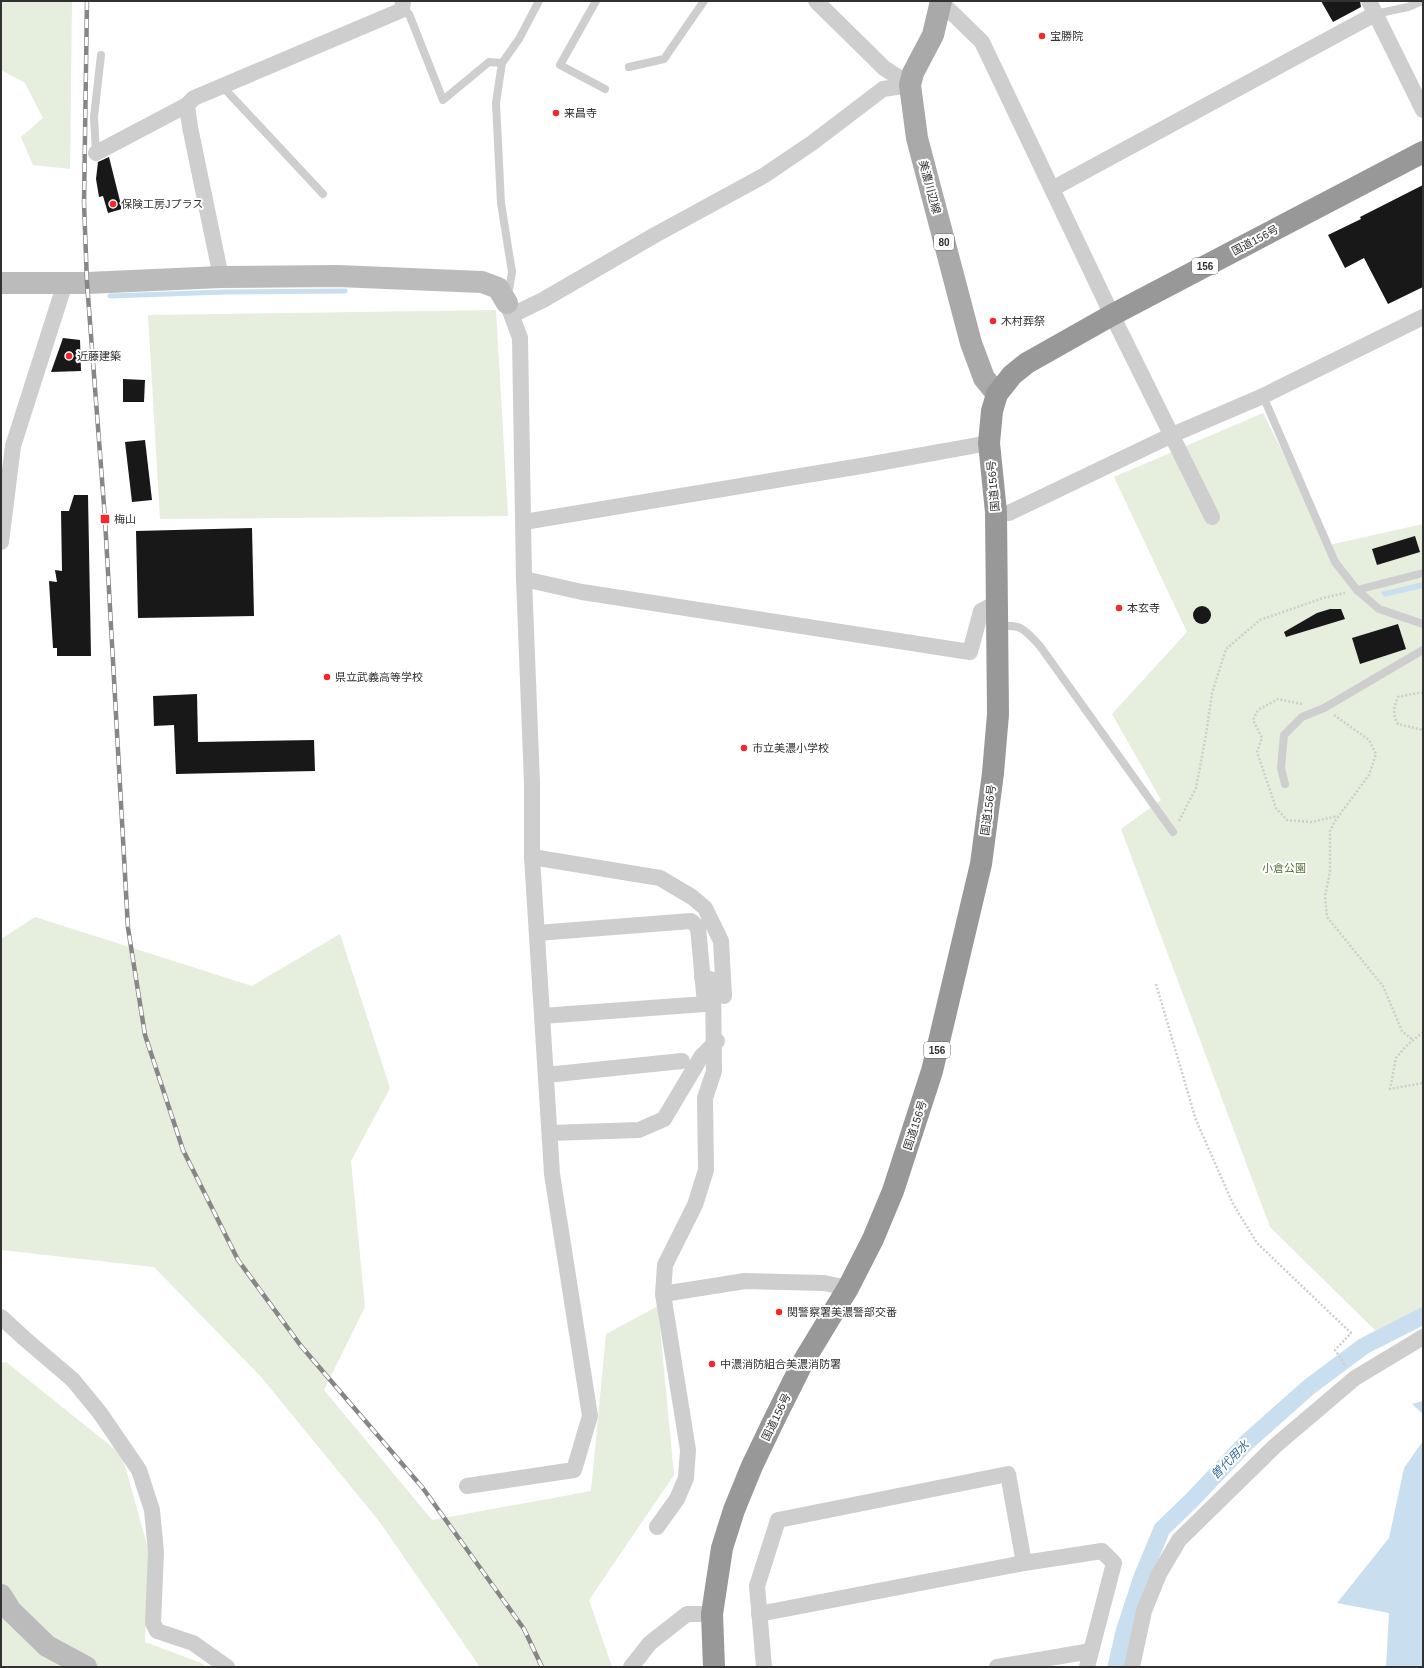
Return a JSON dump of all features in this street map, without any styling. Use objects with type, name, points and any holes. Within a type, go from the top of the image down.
[{"type":"highway","name":"国道156号","points":[[714,1667],[712,1614],[722,1548],[734,1510],[752,1466],[803,1362],[848,1288],[873,1239],[893,1191],[932,1071],[981,864],[993,773],[998,714],[996,512],[989,442],[992,411],[997,394],[1012,375],[1027,363],[1112,315],[1423,152]]},
{"type":"main road","name":"美濃川辺線","points":[[941,1],[933,35],[913,73],[910,85],[917,138],[971,343],[984,378],[997,394]]},
{"type":"street","points":[[816,1],[884,68],[910,85]]},
{"type":"street","points":[[941,1],[982,42],[1112,315],[1212,517]]},
{"type":"street","points":[[96,153],[187,105],[194,98],[402,5]]},
{"type":"street","points":[[1052,189],[1372,7],[1423,110]]},
{"type":"street","points":[[510,309],[543,300],[655,235],[765,175],[812,143],[884,89],[910,85]]},
{"type":"street","points":[[187,105],[190,127],[221,277]]},
{"type":"street","points":[[1,268],[36,283]]},
{"type":"street","points":[[1,283],[65,283],[221,277],[338,276],[482,282],[498,288],[510,309],[520,338],[524,579],[532,783],[532,857],[552,1174],[590,1416],[574,1470],[468,1486]]},
{"type":"street","points":[[1,542],[13,446],[65,283]]},
{"type":"street","points":[[996,512],[1008,513],[1172,435],[1263,396],[1423,317]]},
{"type":"street","points":[[524,522],[836,470],[989,442]]},
{"type":"street","points":[[524,579],[582,592],[970,652],[981,611],[998,602]]},
{"type":"street","points":[[532,857],[660,878],[692,897],[705,908],[721,941],[724,993],[720,1038],[714,1046],[701,1057],[664,1119],[639,1130],[550,1132]]},
{"type":"street","points":[[537,933],[691,921],[698,927],[705,1004],[542,1016]]},
{"type":"street","points":[[657,1527],[677,1499],[686,1478],[688,1450],[663,1294],[665,1265],[695,1205],[706,1170],[705,1098],[714,1071],[713,980],[702,977]]},
{"type":"street","points":[[546,1075],[682,1061]]},
{"type":"street","points":[[663,1294],[745,1281],[824,1283],[848,1288]]},
{"type":"street","points":[[1,1316],[24,1339],[73,1380],[100,1414],[139,1470],[152,1510],[156,1552],[153,1623],[157,1631],[193,1642],[227,1667]]},
{"type":"street","points":[[1132,1667],[1144,1611],[1159,1574],[1179,1540],[1275,1446],[1355,1378],[1423,1338]]},
{"type":"street","points":[[764,1667],[758,1586],[778,1520],[1008,1474],[1024,1563]]},
{"type":"street","points":[[759,1614],[1024,1563],[1102,1551],[1114,1563],[1086,1667]]},
{"type":"street","points":[[1,1596],[11,1611],[47,1646],[86,1667]]},
{"type":"street","points":[[631,1667],[650,1643],[687,1614],[712,1614]]},
{"type":"street","points":[[997,1667],[1091,1650]]},
{"type":"lane","points":[[510,309],[512,272],[501,203],[496,103],[502,62],[519,39],[539,1]]},
{"type":"lane","points":[[596,1],[560,65],[605,89]]},
{"type":"lane","points":[[629,67],[664,59],[704,1]]},
{"type":"lane","points":[[1372,7],[1408,7],[1422,1]]},
{"type":"lane","points":[[402,5],[409,14],[443,100],[489,62],[502,62]]},
{"type":"lane","points":[[96,153],[94,117],[101,55]]},
{"type":"lane","points":[[222,86],[323,194]]},
{"type":"lane","points":[[1263,396],[1335,562],[1357,590],[1379,608],[1423,624]]},
{"type":"lane","points":[[1357,590],[1423,573]]},
{"type":"lane","points":[[998,626],[1014,625],[1027,632],[1040,646],[1174,832]]},
{"type":"lane","points":[[1285,784],[1281,768],[1284,735],[1302,717],[1324,708],[1423,650]]},
{"type":"path","points":[[1174,832],[1196,788],[1212,693],[1226,649],[1260,620],[1324,598],[1357,590]]},
{"type":"path","points":[[1423,693],[1398,697],[1394,707],[1395,719],[1398,724],[1423,730]]},
{"type":"path","points":[[1324,708],[1369,740],[1376,754],[1369,775],[1335,821],[1330,832],[1330,872],[1325,896],[1327,917],[1383,986],[1402,1031],[1413,1040]]},
{"type":"path","points":[[1156,984],[1196,1120],[1234,1204],[1258,1243],[1351,1333],[1335,1350]]},
{"type":"path","points":[[1423,1032],[1405,1047],[1396,1058],[1390,1089],[1423,1083]]},
{"type":"green space","points":[[1,1],[72,1],[70,169],[33,165],[21,137],[43,118],[25,83],[1,70]]},
{"type":"green space","points":[[496,310],[508,516],[160,519],[148,315]]},
{"type":"green space","name":"小倉公園","points":[[1263,413],[1329,545],[1423,524],[1423,1321],[1386,1341],[1270,1227],[1121,829],[1161,800],[1112,714],[1187,632],[1114,477]]},
{"type":"green space","points":[[35,917],[252,986],[340,934],[390,1088],[351,1161],[365,1307],[324,1390],[432,1520],[591,1491],[606,1334],[658,1306],[674,1475],[589,1600],[612,1667],[480,1667],[379,1521],[262,1378],[154,1267],[1,1250],[1,939]]},
{"type":"green space","points":[[6,1362],[122,1455],[149,1552],[145,1642],[201,1663],[206,1667],[1,1667],[1,1363]]},
{"type":"water","points":[[1423,582],[1423,588],[1384,597],[1381,592]]},
{"type":"water","points":[[1423,1401],[1423,1414],[1412,1404]]},
{"type":"water","points":[[1423,1441],[1423,1667],[1386,1667],[1389,1613],[1337,1603],[1389,1538],[1404,1468]]},
{"type":"building","points":[[1321,1],[1360,1],[1361,7],[1333,22]]},
{"type":"building","points":[[109,157],[122,209],[108,213],[103,196],[99,197],[96,179],[98,162]]},
{"type":"building","points":[[1423,185],[1423,287],[1388,304],[1364,258],[1345,268],[1328,235],[1361,219],[1360,217]]},
{"type":"building","name":"近藤建築","points":[[63,338],[80,340],[81,371],[51,372]]},
{"type":"building","points":[[123,379],[145,380],[144,402],[123,402]]},
{"type":"building","points":[[145,440],[152,500],[132,502],[125,442]]},
{"type":"building","points":[[74,495],[88,495],[91,656],[57,656],[57,648],[53,648],[49,581],[57,582],[55,570],[62,571],[61,511],[69,511]]},
{"type":"building","points":[[252,528],[254,616],[138,618],[136,531]]},
{"type":"building","points":[[1415,536],[1420,552],[1377,565],[1372,549]]},
{"type":"building","points":[[1202,606],[1208,609],[1211,615],[1208,621],[1202,624],[1196,621],[1193,615],[1196,609]]},
{"type":"building","points":[[1330,609],[1341,609],[1345,619],[1286,637],[1284,632],[1317,613]]},
{"type":"building","points":[[1398,624],[1406,649],[1360,664],[1352,638]]},
{"type":"building","points":[[197,694],[198,742],[314,740],[315,771],[176,774],[174,725],[154,726],[153,696]]},
{"type":"waterway","points":[[110,296],[224,292],[345,291]]},
{"type":"waterway","name":"曽代用水","points":[[1116,1667],[1124,1632],[1142,1577],[1162,1529],[1193,1499],[1246,1443],[1309,1387],[1364,1346],[1423,1316]]},
{"type":"railway","points":[[87,1],[84,203],[87,283],[105,519],[128,928],[145,1035],[183,1150],[238,1260],[301,1346],[422,1487],[524,1629],[542,1667]]},
{"type":"place","name":"宝勝院","points":[[1042,36]]},
{"type":"place","name":"来昌寺","points":[[556,113]]},
{"type":"place","name":"保険工房Jプラス","points":[[113,204]]},
{"type":"place","name":"木村葬祭","points":[[993,321]]},
{"type":"place","name":"近藤建築","points":[[69,356]]},
{"type":"place","name":"梅山","points":[[105,519]]},
{"type":"place","name":"本玄寺","points":[[1119,608]]},
{"type":"place","name":"県立武義高等学校","points":[[327,677]]},
{"type":"place","name":"市立美濃小学校","points":[[744,748]]},
{"type":"place","name":"関警察署美濃警部交番","points":[[779,1312]]},
{"type":"place","name":"中濃消防組合美濃消防署","points":[[712,1364]]}]
